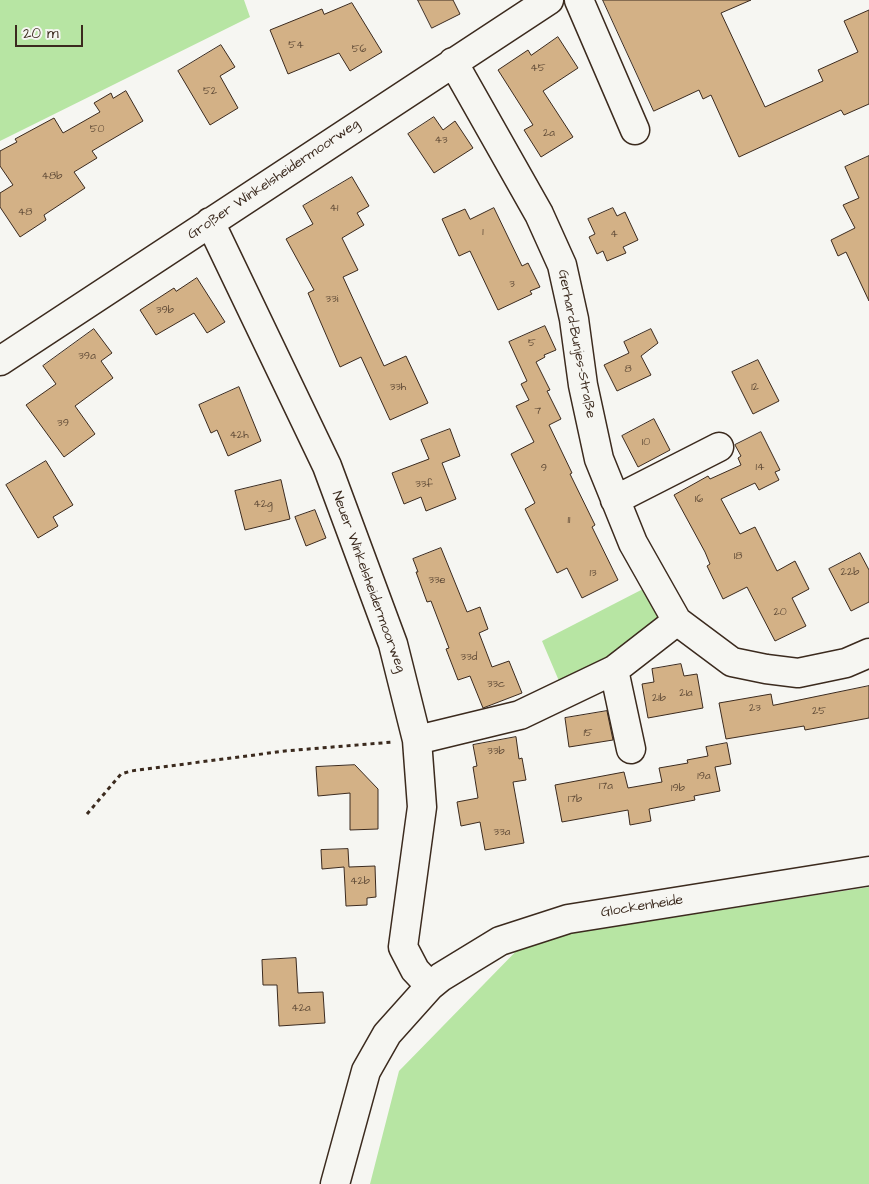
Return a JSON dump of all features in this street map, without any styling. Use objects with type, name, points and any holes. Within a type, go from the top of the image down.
[{"type":"street","name":"Großer Winkelsheidermoorweg","points":[[0,361],[549,0]]},
{"type":"street","points":[[579,0],[635,130]]},
{"type":"street","name":"Gerhard-Bunjes-Straße","points":[[453,62],[539,214],[562,265],[574,319],[582,385],[597,450],[633,543],[677,621],[732,662],[766,669],[798,672],[846,663],[869,653]]},
{"type":"street","name":"Neuer Winkelsheidermoorweg","points":[[210,222],[327,466],[393,644],[417,740],[422,807],[403,947],[415,970],[430,986]]},
{"type":"street","points":[[615,500],[719,447]]},
{"type":"street","points":[[417,740],[520,715],[614,670],[677,621]]},
{"type":"street","points":[[614,670],[631,749]]},
{"type":"street","name":"Glockenheide","points":[[430,986],[500,940],[568,919],[869,871]]},
{"type":"street","points":[[335,1184],[366,1070],[387,1034],[430,986]]},
{"type":"path","points":[[88,814],[121,774],[131,771],[285,750],[417,740]]},
{"type":"green space","points":[[0,0],[244,0],[250,17],[0,141]]},
{"type":"green space","points":[[643,589],[659,614],[658,625],[649,633],[562,688],[542,641]]},
{"type":"green space","points":[[869,887],[869,1184],[370,1184],[399,1071],[527,940]]},
{"type":"building","points":[[418,0],[453,0],[460,14],[432,28]]},
{"type":"building","points":[[603,0],[751,0],[721,13],[765,107],[823,81],[818,70],[858,52],[844,21],[869,10],[869,104],[844,115],[841,110],[739,157],[711,95],[703,99],[699,90],[654,111]]},
{"type":"building","points":[[352,3],[382,52],[350,71],[339,53],[288,74],[270,30],[322,9],[324,14]]},
{"type":"building","points":[[558,37],[578,68],[543,91],[573,137],[541,157],[524,130],[533,125],[498,70],[528,50],[531,55]]},
{"type":"building","points":[[221,45],[235,67],[220,76],[238,108],[210,125],[178,71]]},
{"type":"building","points":[[126,91],[143,121],[92,151],[97,158],[74,172],[85,188],[44,215],[46,220],[20,237],[0,207],[0,193],[13,185],[0,166],[0,151],[17,142],[15,139],[54,118],[63,133],[100,112],[94,103],[111,93],[113,98]]},
{"type":"building","points":[[434,117],[443,130],[455,121],[473,148],[434,173],[408,134]]},
{"type":"building","points":[[869,156],[869,301],[846,252],[838,256],[831,240],[855,228],[843,205],[859,198],[845,167]]},
{"type":"building","points":[[352,177],[369,206],[357,213],[364,225],[342,238],[358,270],[343,277],[384,366],[406,356],[428,403],[390,420],[361,357],[340,367],[308,293],[314,290],[286,239],[313,224],[303,206]]},
{"type":"building","points":[[494,208],[522,266],[528,263],[540,287],[530,291],[532,294],[498,310],[470,251],[459,256],[442,219],[465,209],[470,219]]},
{"type":"building","points":[[613,208],[617,216],[625,212],[638,240],[623,247],[626,253],[607,261],[603,251],[597,254],[589,237],[595,234],[588,219]]},
{"type":"building","points":[[197,278],[225,322],[207,333],[194,313],[156,335],[140,310],[174,288],[176,291]]},
{"type":"building","points":[[545,326],[556,350],[544,355],[545,357],[536,362],[550,390],[547,391],[561,419],[549,425],[595,525],[592,527],[618,580],[582,598],[567,568],[557,573],[525,509],[535,503],[511,454],[534,442],[516,406],[529,400],[521,384],[527,381],[509,342]]},
{"type":"building","points":[[94,329],[112,353],[101,361],[113,378],[75,406],[95,434],[64,457],[26,405],[56,384],[43,366]]},
{"type":"building","points":[[651,329],[658,343],[641,356],[651,375],[617,391],[604,365],[629,353],[624,342]]},
{"type":"building","points":[[758,360],[779,401],[753,414],[732,372]]},
{"type":"building","points":[[239,387],[261,441],[228,456],[217,430],[211,433],[199,405]]},
{"type":"building","points":[[654,419],[670,450],[638,467],[622,436]]},
{"type":"building","points":[[450,429],[460,456],[442,463],[456,499],[426,511],[421,497],[404,504],[392,473],[429,459],[421,440]]},
{"type":"building","points":[[761,432],[780,470],[775,472],[779,480],[759,490],[755,483],[721,499],[740,534],[755,527],[777,571],[795,561],[809,589],[792,598],[806,626],[775,641],[747,587],[723,599],[707,566],[710,564],[705,552],[674,495],[708,476],[710,479],[741,465],[738,458],[741,456],[735,445]]},
{"type":"building","points":[[46,461],[73,505],[53,517],[58,526],[38,538],[6,485]]},
{"type":"building","points":[[281,480],[290,519],[245,530],[235,491]]},
{"type":"building","points":[[315,510],[326,538],[306,546],[295,517]]},
{"type":"building","points":[[441,548],[467,612],[480,607],[488,629],[479,633],[492,667],[509,661],[522,693],[483,708],[470,676],[458,680],[446,649],[449,648],[431,601],[427,602],[413,559]]},
{"type":"building","points":[[860,553],[869,570],[869,602],[851,611],[829,569]]},
{"type":"building","points":[[681,664],[684,676],[697,674],[703,708],[648,718],[642,684],[654,682],[652,669]]},
{"type":"building","points":[[869,686],[869,718],[805,730],[804,726],[726,739],[719,703],[771,694],[773,705]]},
{"type":"building","points":[[607,711],[613,740],[569,747],[565,718]]},
{"type":"building","points":[[516,737],[519,759],[522,758],[526,780],[513,782],[524,843],[485,850],[480,822],[461,826],[457,802],[478,798],[473,767],[477,766],[473,745]]},
{"type":"building","points":[[727,743],[731,764],[715,767],[720,791],[694,796],[695,800],[649,809],[651,821],[630,825],[628,810],[562,822],[555,785],[624,772],[628,788],[662,782],[659,768],[688,763],[687,760],[708,756],[706,747]]},
{"type":"building","points":[[355,765],[378,789],[378,829],[350,830],[350,793],[318,796],[316,767]]},
{"type":"building","points":[[348,849],[349,867],[375,866],[376,897],[367,898],[367,905],[346,906],[344,867],[322,869],[321,850]]},
{"type":"building","points":[[296,958],[298,993],[323,992],[325,1023],[279,1026],[277,985],[263,985],[262,960]]}]
